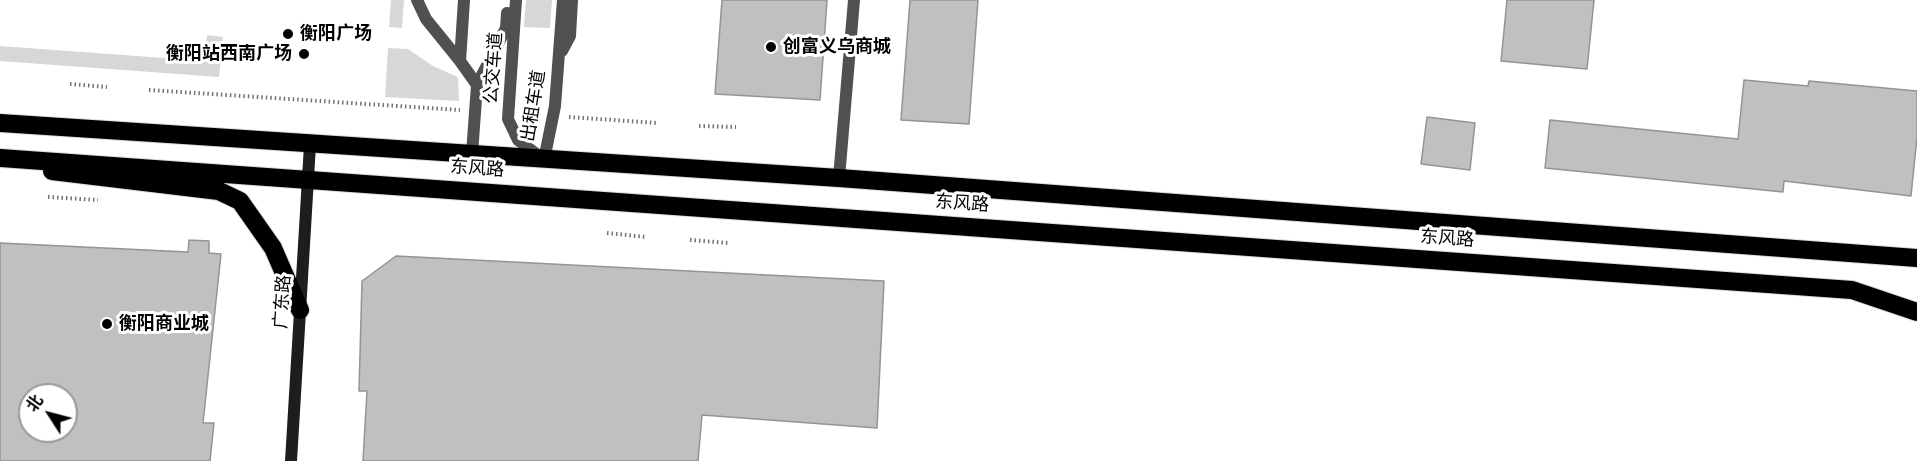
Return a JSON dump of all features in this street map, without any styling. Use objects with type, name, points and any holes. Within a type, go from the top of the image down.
[{"type":"highway","name":"东风路","points":[[0,123],[839,178],[1917,258]]},
{"type":"highway","name":"东风路","points":[[0,158],[309,178],[1852,290],[1917,312]]},
{"type":"highway","points":[[0,162],[91,178],[219,191],[240,201],[273,248],[300,310]]},
{"type":"main road","name":"广东路","points":[[291,461],[310,144]]},
{"type":"street","points":[[417,0],[426,19],[477,85]]},
{"type":"street","points":[[460,61],[464,0]]},
{"type":"street","points":[[472,154],[477,85],[506,28],[508,0]]},
{"type":"street","name":"公交车道","points":[[516,0],[508,119],[518,140],[544,160]]},
{"type":"street","name":"出租车道","points":[[544,160],[553,116],[563,0]]},
{"type":"street","name":"出租车道","points":[[559,58],[570,36],[572,0]]},
{"type":"street","points":[[839,178],[854,0]]},
{"type":"path","points":[[70,84],[107,87]]},
{"type":"path","points":[[149,90],[475,111]]},
{"type":"path","points":[[553,116],[657,123]]},
{"type":"path","points":[[699,126],[736,128]]},
{"type":"path","points":[[48,197],[98,200]]},
{"type":"path","points":[[607,234],[646,237]]},
{"type":"path","points":[[690,240],[729,243]]},
{"type":"shaded area","points":[[391,0],[404,0],[402,28],[389,27]]},
{"type":"shaded area","points":[[526,0],[552,0],[550,28],[524,27]]},
{"type":"shaded area","points":[[207,35],[223,37],[219,77],[0,61],[0,46],[205,61]]},
{"type":"shaded area","points":[[388,48],[408,49],[433,66],[458,77],[459,101],[385,97]]},
{"type":"building","name":"创富义乌商城","points":[[722,0],[827,0],[820,100],[715,94]]},
{"type":"building","points":[[910,0],[978,0],[969,124],[901,120]]},
{"type":"building","points":[[1507,0],[1594,0],[1587,69],[1501,61]]},
{"type":"building","points":[[1744,80],[1808,86],[1809,81],[1917,91],[1917,137],[1911,196],[1784,181],[1783,192],[1545,168],[1550,120],[1738,139]]},
{"type":"building","points":[[1427,117],[1475,123],[1470,170],[1421,164]]},
{"type":"building","name":"衡阳商业城","points":[[189,240],[209,241],[209,253],[221,254],[203,423],[214,423],[210,461],[0,461],[0,243],[188,252]]},
{"type":"building","points":[[396,256],[884,281],[877,428],[702,415],[698,461],[363,461],[367,391],[359,391],[362,281]]},
{"type":"place","name":"衡阳广场","points":[[288,34]]},
{"type":"place","name":"创富义乌商城","points":[[771,47]]},
{"type":"place","name":"衡阳站西南广场","points":[[304,54]]},
{"type":"place","name":"衡阳商业城","points":[[107,324]]}]
